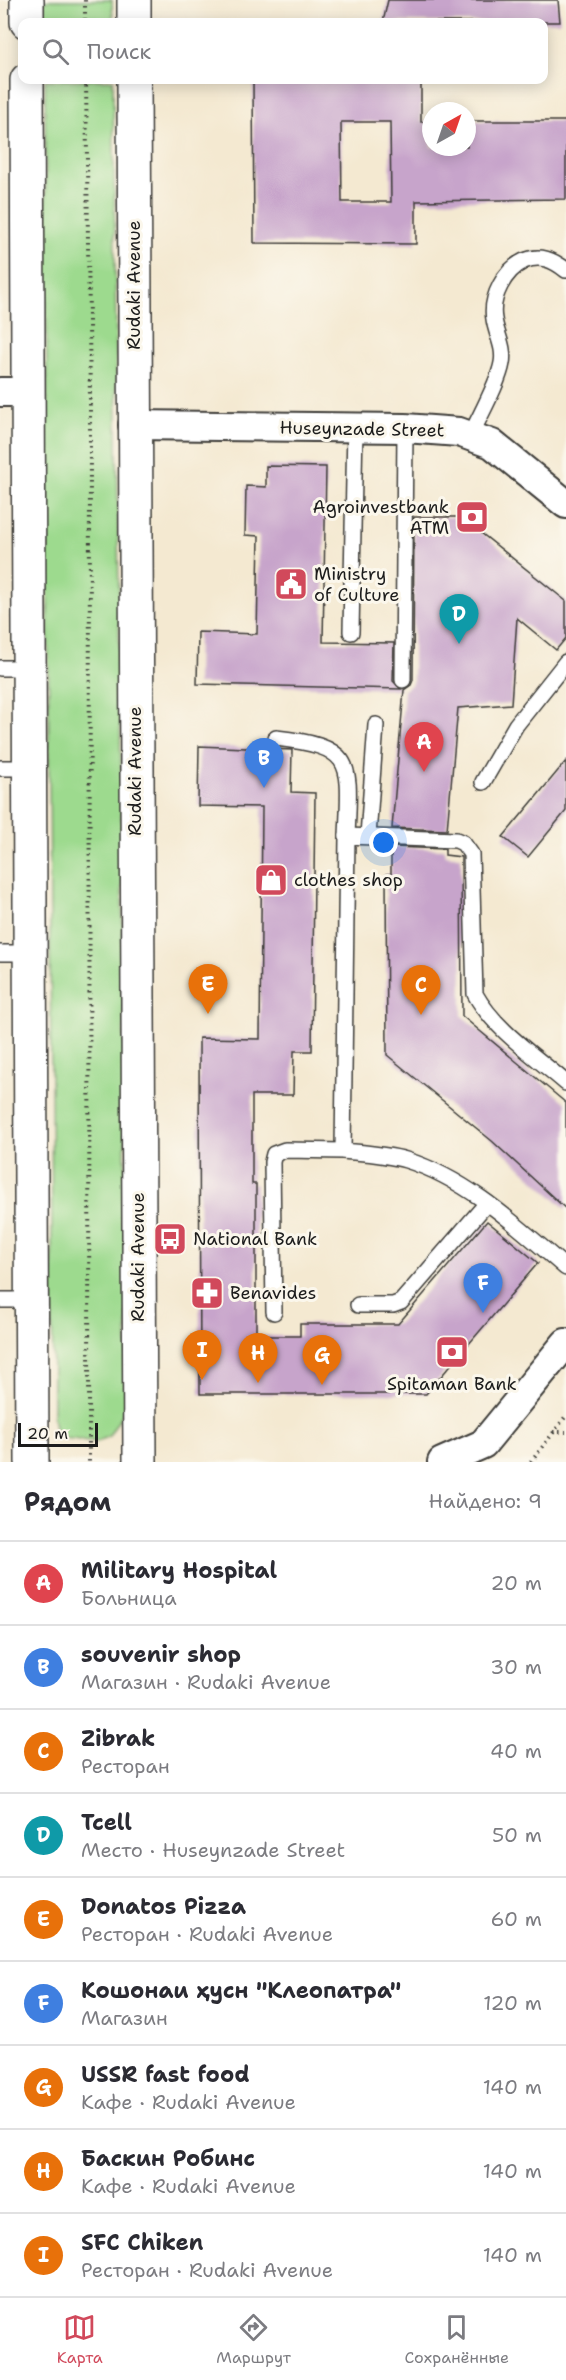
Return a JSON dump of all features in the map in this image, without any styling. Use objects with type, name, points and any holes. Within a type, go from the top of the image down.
[{"type":"highway","points":[[27,0],[27,18]]},
{"type":"highway","points":[[134,0],[134,18]]},
{"type":"highway","points":[[27,84],[14,392],[15,1300],[32,1462]]},
{"type":"highway","name":"Rudaki Avenue","points":[[134,84],[133,425],[140,1462]]},
{"type":"street","name":"Huseynzade Street","points":[[133,425],[443,429],[471,435],[503,452],[566,504]]},
{"type":"street","points":[[442,1462],[482,1453],[566,1343]]},
{"type":"lane","points":[[471,435],[502,364],[501,342],[493,317],[495,300],[504,278],[518,265],[535,257],[546,258],[566,270]]},
{"type":"lane","points":[[351,632],[355,427]]},
{"type":"lane","points":[[403,680],[405,428]]},
{"type":"lane","points":[[483,782],[516,725],[566,662]]},
{"type":"lane","points":[[368,836],[376,725]]},
{"type":"lane","points":[[276,738],[320,745],[338,754],[348,781],[343,1151]]},
{"type":"lane","points":[[347,836],[456,840],[468,848],[471,854],[476,993],[486,1010],[504,1029],[566,1083]]},
{"type":"lane","points":[[274,1312],[272,1162],[274,1154],[285,1150],[343,1151],[386,1156],[421,1165],[487,1203],[566,1268]]},
{"type":"lane","points":[[358,1305],[393,1305],[400,1302],[487,1203]]},
{"type":"path","points":[[85,0],[85,18]]},
{"type":"path","points":[[86,84],[90,403],[89,1462]]},
{"type":"path","points":[[531,1462],[566,1416]]},
{"type":"path","points":[[553,1432],[566,1432]]},
{"type":"green space","points":[[44,0],[112,0],[113,18],[45,18]]},
{"type":"green space","points":[[45,84],[113,84],[128,1405],[109,1436],[97,1442],[64,1438],[55,1429],[53,1416]]},
{"type":"building","points":[[388,0],[558,0],[560,22],[548,22],[548,18],[384,18]]},
{"type":"building","points":[[253,84],[421,84],[422,156],[476,156],[476,121],[566,121],[566,199],[416,201],[416,244],[254,243]],"holes":[[[341,122],[390,122],[391,202],[342,202]]]},
{"type":"building","name":"Ministry of Culture","points":[[266,466],[326,467],[323,642],[394,643],[393,681],[401,689],[197,684],[198,632],[257,634],[259,536],[245,535],[246,486],[266,487]]},
{"type":"building","points":[[414,517],[461,517],[566,601],[566,638],[556,650],[517,618],[511,704],[458,708],[447,830],[392,828],[404,690],[411,685],[413,680]]},
{"type":"building","points":[[199,746],[292,750],[291,792],[315,793],[312,1051],[294,1051],[293,1095],[252,1095],[252,1184],[256,1184],[256,1336],[300,1336],[300,1324],[398,1324],[487,1221],[538,1263],[426,1394],[200,1394],[199,1038],[260,1039],[262,807],[198,806]]},
{"type":"building","points":[[566,761],[566,811],[528,857],[503,837]]},
{"type":"building","points":[[391,847],[445,849],[445,855],[461,857],[462,1016],[566,1103],[566,1209],[492,1141],[387,1055],[386,874],[391,874]]},
{"type":"place","name":"Agroinvestbank ATM","points":[[472,517]]},
{"type":"place","name":"Ministry of Culture","points":[[291,584]]},
{"type":"place","name":"Tcell","points":[[459,644]]},
{"type":"place","name":"Military Hospital","points":[[424,772]]},
{"type":"place","name":"souvenir shop","points":[[264,788]]},
{"type":"place","name":"clothes shop","points":[[271,880]]},
{"type":"place","name":"Donatos Pizza","points":[[208,1014]]},
{"type":"place","name":"Zibrak","points":[[421,1015]]},
{"type":"place","name":"National Bank","points":[[170,1239]]},
{"type":"place","name":"Benavides","points":[[207,1293]]},
{"type":"place","name":"Кошонаи ҳусн \"Клеопатра\"","points":[[483,1313]]},
{"type":"place","name":"Spitaman Bank","points":[[452,1352]]},
{"type":"place","name":"SFC Chiken","points":[[202,1380]]},
{"type":"place","name":"Баскин Робинс","points":[[258,1383]]},
{"type":"place","name":"USSR fast food","points":[[322,1385]]}]
